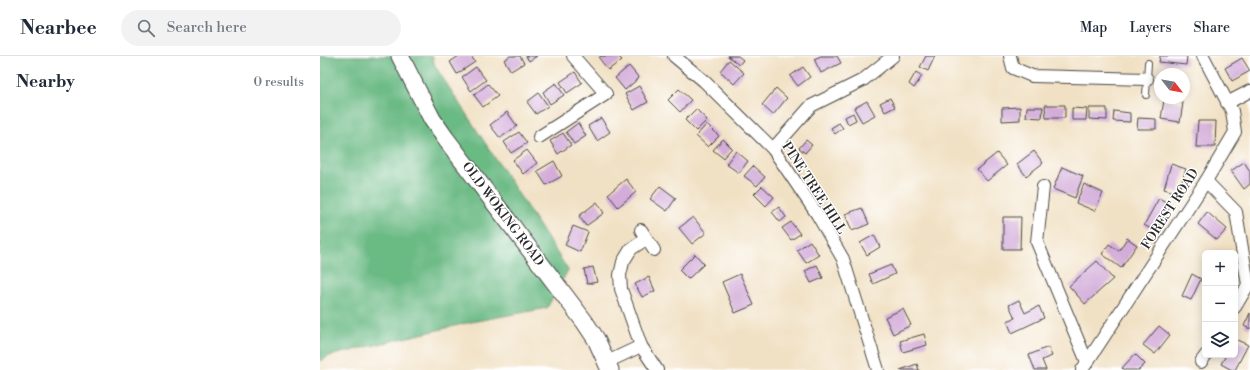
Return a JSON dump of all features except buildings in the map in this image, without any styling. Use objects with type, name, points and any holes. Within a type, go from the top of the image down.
[{"type":"main road","name":"OLD WOKING ROAD","points":[[400,56],[432,119],[584,320],[596,339],[608,366]]},
{"type":"street","points":[[539,137],[606,94],[573,56]]},
{"type":"street","name":"PINE TREE HILL","points":[[674,56],[704,81],[773,149],[817,214],[842,259],[878,370]]},
{"type":"street","points":[[773,149],[810,106],[863,80],[893,56]]},
{"type":"street","points":[[1010,56],[1013,68],[1032,76],[1147,80]]},
{"type":"street","name":"FOREST ROAD","points":[[1084,366],[1206,181],[1235,132],[1232,111],[1203,56]]},
{"type":"street","points":[[1227,103],[1250,91]]},
{"type":"street","points":[[1206,181],[1236,212],[1248,286],[1238,302]]},
{"type":"street","points":[[1044,187],[1037,242],[1084,366]]},
{"type":"street","points":[[654,250],[644,234],[623,262],[620,275],[622,289],[642,346],[658,370]]},
{"type":"street","points":[[608,366],[642,346]]},
{"type":"lane","points":[[1146,95],[1148,63]]},
{"type":"green space","points":[[320,56],[432,56],[435,66],[568,270],[547,308],[471,322],[329,356],[320,361]]}]
